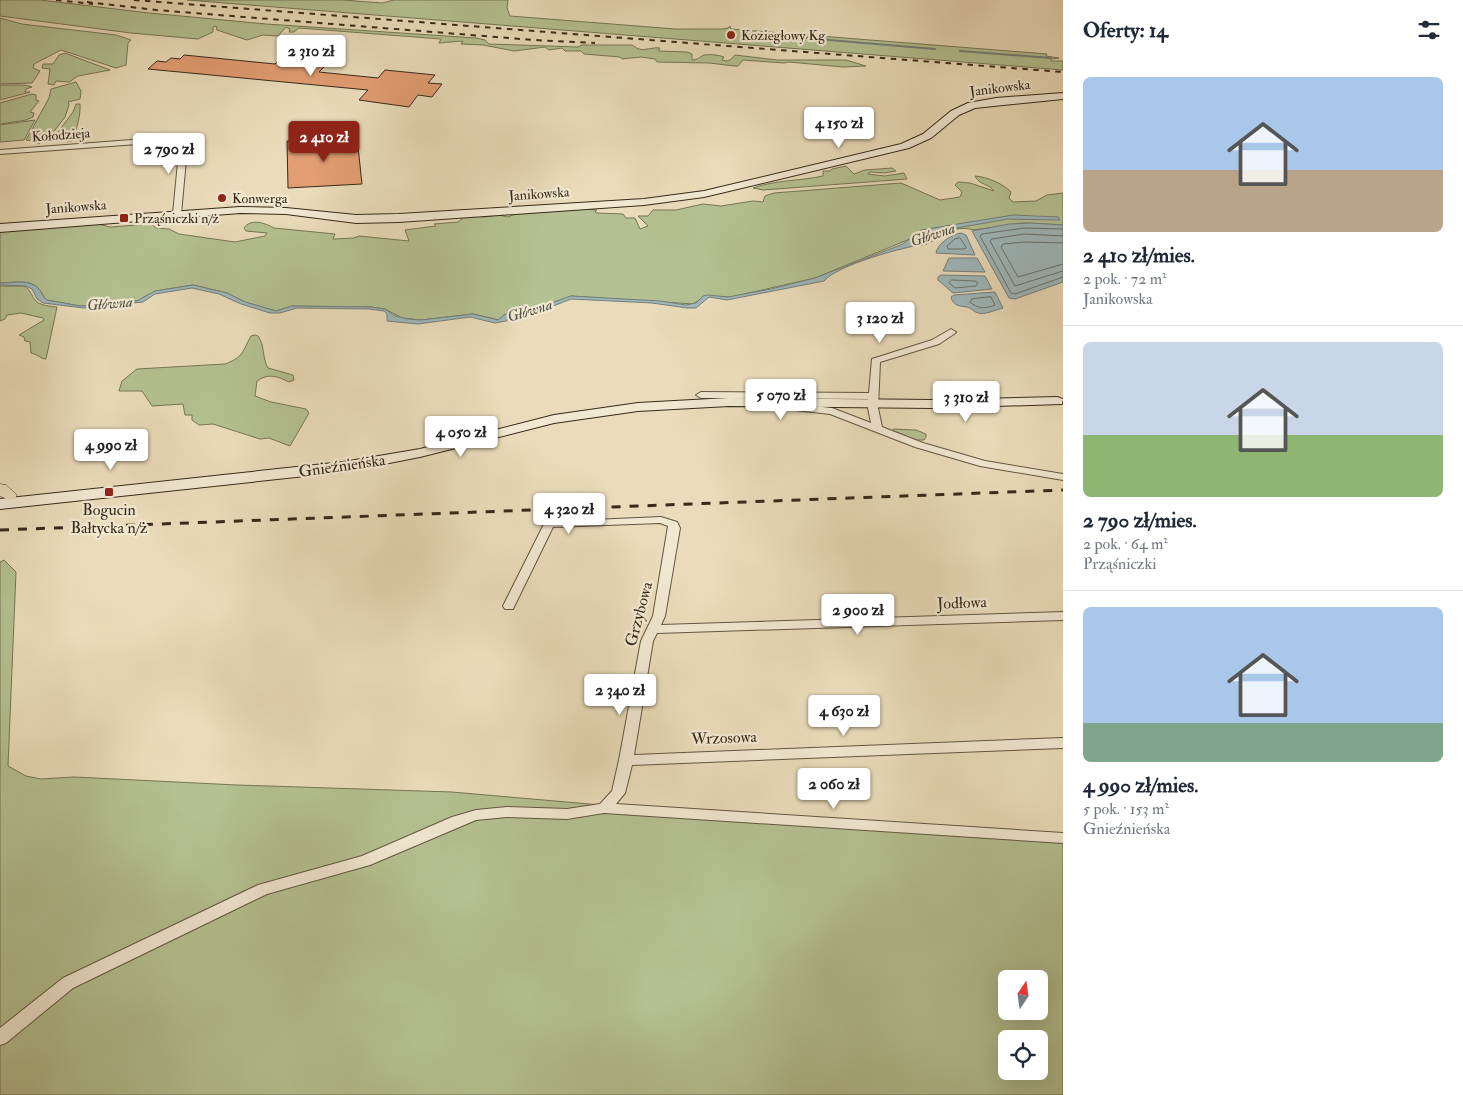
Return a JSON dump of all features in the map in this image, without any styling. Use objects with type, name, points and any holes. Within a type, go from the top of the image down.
[{"type":"street","name":"Janikowska","points":[[0,228],[177,214],[264,210],[340,218],[385,219],[682,198],[736,188],[905,146],[927,136],[955,113],[972,106],[996,101],[1063,96]]},
{"type":"street","name":"Kołodzieja","points":[[0,152],[184,138],[177,214]]},
{"type":"street","points":[[878,430],[873,402],[874,361],[891,354],[936,342],[945,338],[951,332]]},
{"type":"street","points":[[701,395],[873,402]]},
{"type":"street","name":"Gnieźnieńska","points":[[2,496],[185,480],[249,478],[374,462],[420,453],[554,420],[618,409],[729,402],[873,402],[999,408],[1060,401]]},
{"type":"street","name":"Gnieźnieńska","points":[[670,405],[795,407],[873,402]]},
{"type":"street","points":[[795,407],[832,412],[919,445],[984,464],[1063,477]]},
{"type":"street","name":"Grzybowa","points":[[510,606],[549,524],[661,520],[673,524],[674,528],[659,616],[647,641],[626,760],[618,792],[608,804]]},
{"type":"street","name":"Jodłowa","points":[[653,629],[1063,616]]},
{"type":"street","name":"Wrzosowa","points":[[626,760],[1063,742]]},
{"type":"street","points":[[0,1038],[68,983],[263,889],[365,860],[457,821],[476,815],[507,812],[567,814],[586,812],[608,804],[821,824],[1063,838]]},
{"type":"green space","points":[[0,0],[40,0],[266,24],[476,38],[485,40],[489,44],[578,47],[582,45],[632,45],[641,49],[660,48],[658,51],[687,52],[692,54],[692,60],[704,55],[717,55],[724,57],[722,60],[728,61],[735,55],[777,60],[846,60],[866,66],[843,67],[743,60],[738,66],[709,63],[657,62],[655,59],[641,57],[622,59],[620,57],[584,54],[581,51],[565,51],[562,48],[549,50],[545,47],[514,51],[483,45],[461,44],[463,41],[439,43],[441,39],[299,28],[294,32],[289,32],[290,29],[286,27],[278,36],[263,35],[247,40],[217,30],[216,26],[213,27],[213,32],[198,39],[131,33],[0,16]]},
{"type":"green space","points":[[187,0],[343,0],[382,3],[394,0],[508,0],[507,8],[510,16],[675,29],[722,29],[730,26],[731,29],[1047,54],[1046,56],[1059,58],[1051,59],[1051,61],[1063,61],[1063,70]]},
{"type":"green space","points":[[0,18],[22,24],[116,35],[131,40],[128,43],[126,65],[116,68],[61,50],[34,64],[33,68],[40,71],[32,83],[0,84]]},
{"type":"green space","points":[[65,53],[110,70],[78,76],[69,82],[56,81],[54,85],[48,84],[50,69],[42,68],[43,64],[53,64],[59,55]]},
{"type":"green space","points":[[76,82],[81,91],[80,99],[68,102],[69,105],[65,117],[52,134],[46,134],[39,144],[26,140],[49,98],[51,89]]},
{"type":"green space","points":[[0,85],[25,85],[32,87],[26,89],[25,92],[30,92],[0,100]]},
{"type":"green space","points":[[32,94],[36,95],[36,100],[39,101],[30,112],[34,113],[33,117],[0,124],[0,103]]},
{"type":"green space","points":[[76,104],[80,104],[78,123],[72,141],[67,141],[67,139],[56,135],[73,112]]},
{"type":"green space","points":[[35,120],[24,140],[0,142],[0,125]]},
{"type":"green space","points":[[846,166],[854,174],[865,170],[892,168],[896,171],[885,173],[870,172],[868,174],[885,176],[904,173],[907,179],[763,190],[753,188],[770,183],[823,176],[823,171]]},
{"type":"green space","points":[[975,176],[999,183],[1011,192],[1009,198],[1013,202],[1036,201],[1047,195],[1063,193],[1063,225],[1024,223],[974,230],[960,229],[949,232],[926,244],[910,246],[910,239],[815,278],[731,297],[705,296],[693,304],[571,296],[546,305],[504,315],[499,320],[473,314],[421,320],[402,318],[385,309],[371,307],[292,306],[276,311],[245,302],[227,293],[193,285],[155,291],[137,301],[80,306],[47,300],[37,287],[29,283],[0,283],[0,229],[94,223],[110,227],[151,224],[156,228],[169,229],[179,234],[235,242],[265,236],[267,233],[246,231],[244,228],[250,223],[258,222],[274,228],[335,234],[333,239],[359,236],[409,241],[405,230],[436,226],[434,224],[458,222],[464,217],[499,215],[508,217],[515,214],[581,209],[597,210],[595,212],[597,213],[623,214],[626,218],[635,218],[640,229],[648,226],[638,216],[648,216],[653,210],[676,210],[703,204],[721,206],[753,201],[763,202],[765,196],[774,193],[901,183],[940,200],[960,197],[962,192],[955,185],[958,182],[970,183],[994,191]]},
{"type":"green space","points":[[0,286],[24,286],[30,291],[37,302],[57,307],[46,359],[31,353],[30,342],[25,341],[24,337],[19,335],[44,320],[43,318],[21,313],[7,315],[5,319],[0,321]]},
{"type":"green space","points":[[251,336],[258,336],[263,347],[268,368],[293,375],[294,380],[289,382],[273,376],[261,378],[257,381],[255,396],[271,402],[306,409],[309,413],[290,446],[269,438],[260,439],[213,424],[199,425],[192,420],[192,415],[185,415],[183,404],[152,406],[142,391],[119,391],[122,381],[137,369],[225,364],[236,359],[244,350]]},
{"type":"green space","points":[[894,429],[916,430],[926,434],[926,437],[924,440],[915,440],[891,431]]},
{"type":"green space","points":[[4,560],[16,572],[8,766],[26,776],[41,779],[74,777],[237,785],[452,792],[612,806],[1063,835],[1063,1095],[0,1095],[0,562]]},
{"type":"water","name":"Główna","points":[[1013,215],[1058,217],[1060,220],[1008,219],[945,230],[928,236],[930,241],[927,244],[889,252],[857,263],[831,275],[824,281],[727,300],[709,297],[696,308],[652,303],[571,299],[543,310],[517,314],[506,321],[495,323],[470,317],[418,324],[387,321],[387,314],[384,311],[369,309],[297,308],[280,313],[270,313],[241,304],[219,294],[192,288],[155,294],[143,302],[84,308],[43,303],[37,299],[32,289],[26,286],[0,285],[0,283],[29,283],[37,287],[47,300],[80,306],[137,301],[155,291],[193,285],[227,293],[245,302],[276,311],[292,306],[371,307],[385,309],[395,316],[408,319],[421,320],[473,314],[498,320],[504,315],[519,310],[546,305],[571,296],[660,301],[686,305],[696,303],[703,296],[708,295],[728,297],[771,289],[815,278],[903,244],[921,230]]},
{"type":"water","points":[[1009,224],[1063,225],[1063,282],[1015,299],[1009,298],[972,231]]},
{"type":"water","points":[[961,233],[966,235],[975,255],[936,253],[939,246],[946,240],[953,235]]},
{"type":"water","points":[[949,258],[977,258],[985,272],[943,271]]},
{"type":"water","points":[[941,275],[985,276],[992,289],[953,293],[938,280],[938,277]]},
{"type":"water","points":[[995,292],[1003,308],[984,313],[978,313],[957,305],[951,297],[954,295]]},
{"type":"building","points":[[184,55],[275,64],[279,60],[326,65],[319,72],[378,78],[385,70],[435,75],[428,83],[442,84],[432,97],[418,95],[409,107],[359,100],[368,90],[148,69],[157,61],[166,62],[171,58],[180,59]]},
{"type":"building","points":[[357,137],[362,184],[288,188],[287,141]]},
{"type":"waterway","points":[[770,35],[935,49]]},
{"type":"waterway","points":[[960,51],[1051,58]]},
{"type":"railway","points":[[56,0],[93,4]]},
{"type":"railway","points":[[134,0],[1063,72]]},
{"type":"railway","points":[[87,2],[156,10],[534,40],[595,43]]},
{"type":"railway","points":[[0,530],[1063,490]]},
{"type":"place","name":"Koziegłowy Kg","points":[[731,35]]},
{"type":"place","name":"Konwerga","points":[[222,198]]},
{"type":"place","name":"Prząśniczki n/ż","points":[[124,218]]},
{"type":"place","name":"Bogucin Bałtycka n/ż","points":[[109,492]]}]
